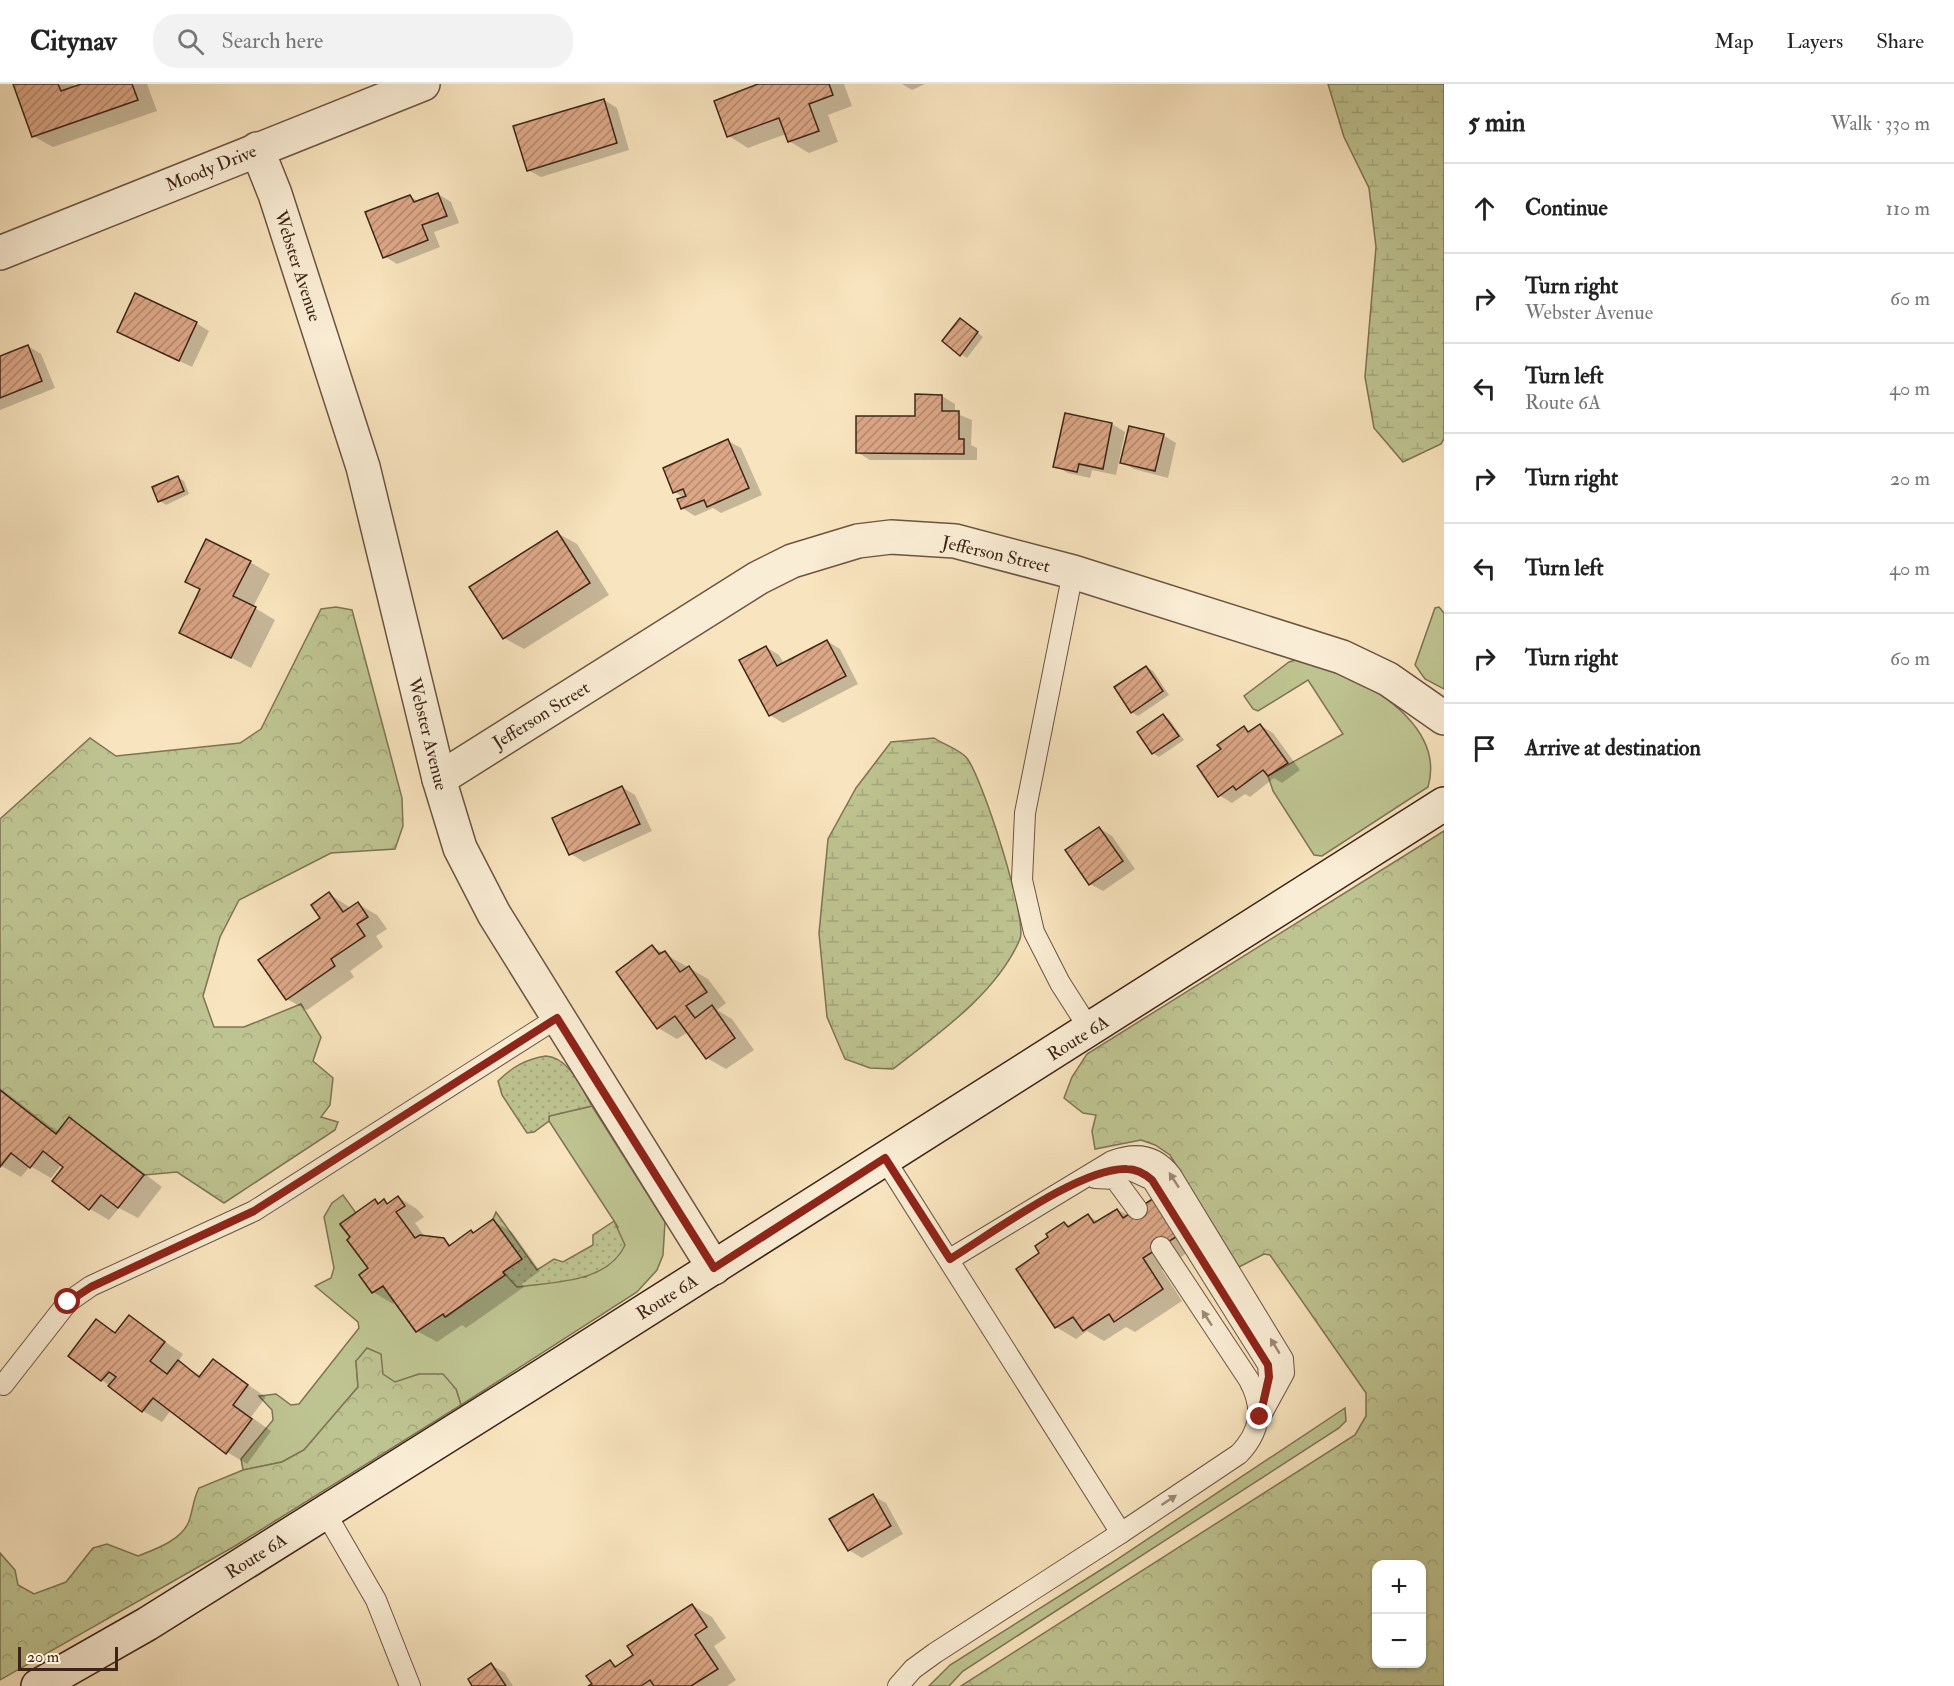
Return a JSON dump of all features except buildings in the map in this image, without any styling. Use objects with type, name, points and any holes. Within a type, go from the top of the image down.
[{"type":"street","name":"Moody Drive","points":[[0,253],[423,84]]},
{"type":"street","name":"Webster Avenue","points":[[257,149],[275,194],[363,467],[439,779],[460,848],[476,884],[557,1018],[714,1268]]},
{"type":"street","name":"Jefferson Street","points":[[439,779],[758,578],[792,561],[824,550],[858,541],[891,537],[955,541],[1073,572],[1342,657],[1388,679],[1444,718]]},
{"type":"street","name":"Route 6A","points":[[38,1686],[147,1624],[714,1268],[1444,804]]},
{"type":"lane","points":[[1073,572],[1024,813],[1022,880],[1034,932],[1060,983],[1090,1030]]},
{"type":"lane","points":[[3,1385],[68,1302],[91,1287],[254,1211],[557,1018]]},
{"type":"lane","points":[[898,1686],[913,1669],[935,1653],[1239,1454],[1249,1444],[1260,1417],[1284,1373],[1283,1359],[1171,1175],[1153,1158],[1140,1155],[1112,1161],[950,1259]]},
{"type":"lane","points":[[885,1158],[1120,1533]]},
{"type":"lane","points":[[1078,1180],[1100,1177],[1115,1179],[1137,1209]]},
{"type":"lane","points":[[1161,1246],[1249,1380],[1257,1394],[1260,1417]]},
{"type":"lane","points":[[325,1512],[376,1600],[410,1686]]},
{"type":"green space","points":[[1328,84],[1444,84],[1444,439],[1441,444],[1403,462],[1374,428],[1365,377],[1376,247],[1369,188],[1344,137]]},
{"type":"green space","points":[[336,607],[352,610],[402,798],[403,826],[395,849],[331,853],[239,900],[220,937],[203,996],[214,1027],[244,1027],[301,1004],[321,1037],[313,1061],[333,1078],[330,1105],[321,1117],[338,1122],[335,1130],[224,1203],[177,1172],[144,1175],[56,1134],[0,1090],[0,819],[90,738],[116,756],[240,743],[261,729],[321,609]]},
{"type":"green space","points":[[1439,607],[1444,613],[1444,689],[1425,679],[1415,665],[1435,608]]},
{"type":"green space","points":[[1299,659],[1316,663],[1358,681],[1391,703],[1419,732],[1427,749],[1431,767],[1428,787],[1322,856],[1314,855],[1273,791],[1268,776],[1343,734],[1308,680],[1258,711],[1253,709],[1244,696],[1289,662]]},
{"type":"green space","points":[[934,738],[966,757],[982,790],[1010,877],[1021,926],[1020,939],[1010,959],[997,977],[982,995],[947,1027],[893,1069],[870,1068],[845,1059],[827,1017],[819,933],[828,839],[856,788],[891,742]]},
{"type":"green space","points":[[1444,831],[1444,1686],[961,1686],[1355,1435],[1366,1416],[1366,1393],[1270,1255],[1264,1254],[1239,1267],[1170,1155],[1155,1145],[1141,1140],[1095,1149],[1092,1131],[1096,1115],[1083,1113],[1064,1098],[1072,1077],[1087,1054]]},
{"type":"green space","points":[[546,1056],[562,1062],[568,1068],[592,1106],[549,1116],[549,1121],[534,1132],[527,1133],[502,1095],[498,1081],[520,1064]]},
{"type":"green space","points":[[592,1106],[665,1222],[663,1255],[657,1270],[637,1292],[461,1405],[456,1389],[419,1374],[395,1383],[356,1361],[358,1387],[304,1450],[282,1462],[243,1470],[241,1459],[273,1420],[272,1410],[259,1396],[276,1394],[291,1405],[299,1404],[359,1328],[358,1322],[315,1286],[331,1278],[334,1268],[324,1217],[332,1203],[343,1195],[356,1213],[340,1225],[350,1237],[347,1240],[368,1268],[359,1275],[372,1293],[383,1286],[416,1332],[443,1314],[446,1317],[505,1275],[586,1277],[618,1227],[549,1121],[549,1116]]},
{"type":"green space","points":[[496,1212],[537,1270],[554,1259],[563,1262],[593,1245],[593,1235],[614,1221],[625,1245],[617,1258],[593,1274],[563,1282],[517,1287],[503,1272],[521,1259],[493,1219]]},
{"type":"green space","points":[[367,1348],[381,1354],[383,1374],[395,1382],[419,1374],[443,1374],[456,1389],[461,1405],[235,1546],[0,1680],[0,1553],[15,1570],[18,1585],[34,1594],[66,1582],[93,1548],[107,1544],[138,1556],[168,1543],[186,1528],[199,1488],[243,1470],[282,1462],[304,1450],[358,1387],[356,1361]]},
{"type":"green space","points":[[1345,1408],[1346,1421],[1339,1428],[963,1671],[949,1686],[929,1686],[950,1665],[1110,1564]]},
{"type":"route","points":[[68,1302],[91,1287],[254,1211],[557,1018],[714,1268],[885,1158],[950,1259],[1078,1180],[1108,1171],[1128,1169],[1145,1174],[1152,1180],[1268,1365],[1270,1371],[1260,1417]]}]
